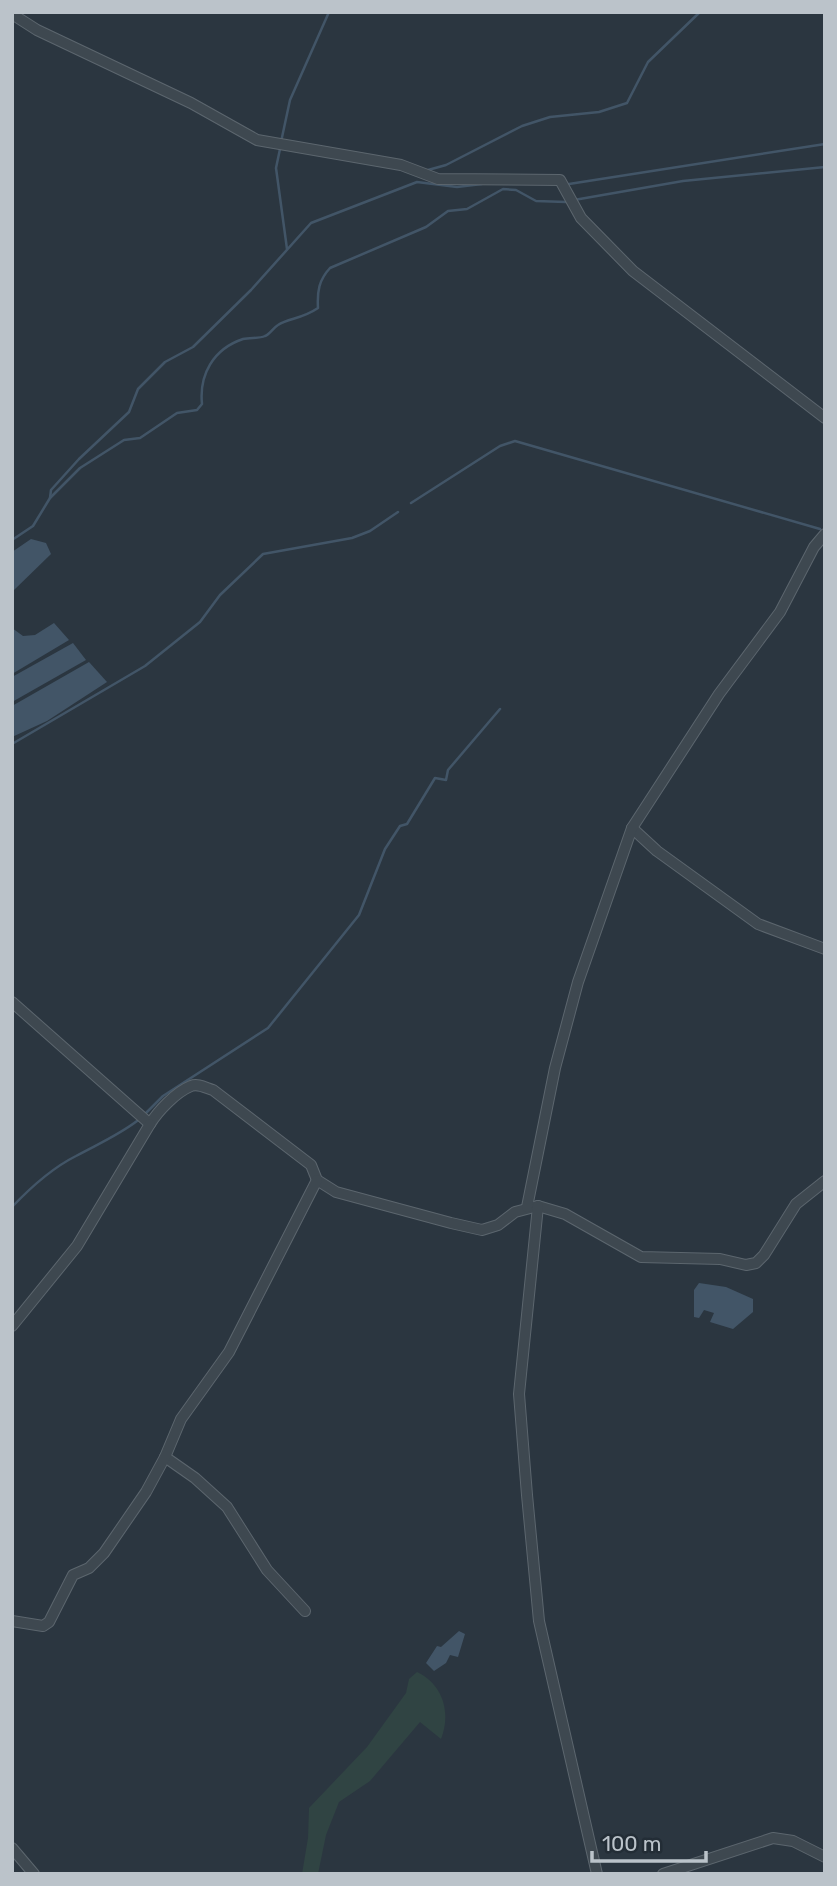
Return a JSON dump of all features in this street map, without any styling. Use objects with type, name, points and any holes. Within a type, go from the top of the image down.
[{"type":"street","points":[[12,14],[37,30],[191,103],[257,140],[401,165],[438,178],[560,180],[581,218],[633,271],[825,418]]},
{"type":"street","points":[[597,1874],[539,1621],[519,1394],[533,1207],[555,1068],[578,982],[632,828],[719,694],[780,612],[814,547],[825,534]]},
{"type":"street","points":[[632,828],[657,851],[758,924],[825,948]]},
{"type":"street","points":[[12,1002],[150,1124]]},
{"type":"street","points":[[12,1326],[77,1246],[157,1112],[191,1086],[213,1090],[311,1165],[317,1180],[337,1192],[394,1210],[482,1230],[533,1207],[565,1214],[641,1257],[720,1259],[747,1265],[756,1263],[764,1255],[796,1204],[825,1181]]},
{"type":"street","points":[[12,1621],[43,1626],[49,1622],[73,1575],[89,1568],[104,1553],[165,1457],[181,1419],[229,1352],[317,1180]]},
{"type":"street","points":[[165,1457],[195,1478],[227,1507],[267,1570],[306,1611]]},
{"type":"street","points":[[663,1874],[776,1838],[793,1841],[825,1857]]},
{"type":"street","points":[[12,1848],[30,1872]]},
{"type":"green space","points":[[417,1672],[434,1684],[443,1701],[445,1720],[441,1739],[420,1722],[370,1781],[339,1802],[326,1835],[318,1874],[302,1874],[308,1838],[309,1808],[367,1747],[406,1693],[409,1679]]},
{"type":"water","points":[[31,539],[46,543],[51,554],[12,592],[12,552]]},
{"type":"water","points":[[54,623],[69,640],[12,674],[12,628],[23,636],[35,635]]},
{"type":"water","points":[[73,643],[86,660],[12,702],[12,677]]},
{"type":"water","points":[[89,662],[107,682],[47,721],[12,737],[12,706]]},
{"type":"water","points":[[699,1283],[726,1287],[753,1299],[753,1312],[733,1329],[710,1322],[714,1313],[704,1310],[699,1318],[694,1317],[694,1290]]},
{"type":"water","points":[[459,1631],[465,1634],[458,1657],[450,1655],[446,1663],[434,1671],[426,1663],[437,1646],[441,1647]]},
{"type":"waterway","points":[[281,142],[290,100],[329,12]]},
{"type":"waterway","points":[[428,170],[446,165],[522,126],[550,117],[599,112],[627,103],[648,62],[700,12]]},
{"type":"waterway","points":[[569,184],[825,144]]},
{"type":"waterway","points":[[280,149],[276,168],[287,249]]},
{"type":"waterway","points":[[574,200],[683,181],[825,167]]},
{"type":"waterway","points":[[50,498],[51,490],[79,459],[129,412],[138,389],[165,362],[193,347],[251,290],[311,223],[417,182],[457,187],[482,184]]},
{"type":"waterway","points":[[12,540],[33,526],[50,498],[80,468],[124,440],[140,438],[177,413],[197,410],[202,404],[206,373],[210,364],[224,349],[243,339],[265,336],[276,326],[318,308],[320,286],[330,268],[426,227],[448,211],[467,209],[503,189],[516,190],[536,201],[566,202]]},
{"type":"waterway","points":[[411,503],[500,446],[515,441],[820,529]]},
{"type":"waterway","points":[[12,744],[145,666],[200,622],[220,595],[263,554],[352,538],[370,531],[398,512]]},
{"type":"waterway","points":[[144,1115],[163,1096],[268,1028],[359,915],[385,849],[400,826],[407,824],[435,778],[446,780],[448,770],[500,709]]},
{"type":"waterway","points":[[12,1207],[34,1185],[59,1166],[137,1121]]}]
